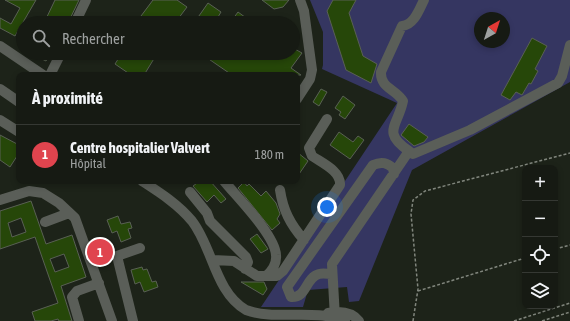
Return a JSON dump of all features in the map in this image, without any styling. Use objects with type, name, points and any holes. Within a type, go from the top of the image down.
[{"type":"street","points":[[78,16],[86,0]]},
{"type":"street","points":[[300,0],[304,11],[312,70],[310,79],[300,94]]},
{"type":"street","points":[[424,0],[408,26],[402,26],[381,72],[380,79],[401,97],[403,101],[392,131],[396,142],[413,154],[470,130],[558,83],[562,76],[570,45]]},
{"type":"street","points":[[0,46],[16,57]]},
{"type":"street","points":[[21,60],[39,72]]},
{"type":"street","points":[[51,72],[56,60]]},
{"type":"street","points":[[0,89],[16,100]]},
{"type":"street","points":[[212,260],[234,261],[257,276],[277,276],[304,240],[340,185],[341,179],[338,174],[309,152],[309,148],[327,119]]},
{"type":"street","points":[[3,124],[16,130]]},
{"type":"street","points":[[338,317],[332,264],[409,151]]},
{"type":"street","points":[[332,274],[318,274],[314,277],[301,295],[297,297],[291,297],[288,294],[287,287],[374,165],[379,162],[388,163],[394,168],[394,174]]},
{"type":"street","points":[[146,184],[179,207],[192,221],[226,290],[233,300],[247,310],[255,315],[271,318],[308,316],[338,317],[352,314],[359,321]]},
{"type":"street","points":[[227,184],[264,228],[273,245],[276,254],[274,268],[266,276]]},
{"type":"street","points":[[280,190],[284,211],[295,230],[304,240]]},
{"type":"street","points":[[0,200],[29,191],[43,193],[59,203],[74,218],[112,321]]},
{"type":"street","points":[[190,192],[207,213],[210,221],[246,257],[248,262],[245,269]]},
{"type":"street","points":[[45,222],[69,213]]},
{"type":"street","points":[[133,321],[117,256],[140,248]]},
{"type":"street","points":[[79,321],[72,297],[77,291],[99,283]]},
{"type":"path","points":[[413,321],[418,291],[411,214],[413,200],[417,195],[425,191],[570,153]]},
{"type":"path","points":[[558,248],[570,245]]},
{"type":"path","points":[[418,291],[522,259]]},
{"type":"path","points":[[514,321],[570,303]]},
{"type":"path","points":[[542,321],[570,312]]},
{"type":"shaded area","points":[[310,0],[570,0],[570,82],[412,170],[359,301],[349,302],[347,287],[308,290],[303,307],[261,307],[397,103],[322,69],[323,32]]},
{"type":"building","points":[[5,0],[36,0],[27,16],[16,16],[15,36],[0,28],[0,18],[11,24],[20,8]]},
{"type":"building","points":[[55,0],[79,0],[71,16],[47,16]]},
{"type":"building","points":[[153,0],[177,0],[187,7],[180,16],[141,16]]},
{"type":"building","points":[[262,0],[289,0],[283,7],[274,9]]},
{"type":"building","points":[[333,0],[356,0],[349,13],[363,56],[377,64],[371,83],[346,70],[327,11]]},
{"type":"building","points":[[208,3],[221,12],[219,16],[199,16]]},
{"type":"building","points":[[238,12],[243,16],[235,16]]},
{"type":"building","points":[[532,38],[547,46],[535,69],[538,71],[531,84],[529,83],[522,95],[516,92],[510,100],[501,95]]},
{"type":"building","points":[[118,60],[153,60],[146,72],[127,72],[115,64]]},
{"type":"building","points":[[210,60],[297,60],[291,68],[297,72],[228,72]]},
{"type":"building","points":[[321,89],[327,92],[319,106],[313,102]]},
{"type":"building","points":[[343,96],[355,105],[345,119],[339,115],[341,112],[335,108]]},
{"type":"building","points":[[409,124],[428,137],[424,142],[414,146],[401,135]]},
{"type":"building","points":[[339,132],[353,142],[358,136],[364,140],[350,159],[330,145]]},
{"type":"building","points":[[0,135],[16,143],[16,158],[10,167],[0,160]]},
{"type":"building","points":[[300,154],[308,161],[300,173]]},
{"type":"building","points":[[196,184],[213,184],[226,199],[221,203],[214,195],[207,202],[193,186]]},
{"type":"building","points":[[242,184],[246,184],[247,186],[249,184],[261,196],[266,191],[276,203],[280,214],[277,219],[280,223],[272,230],[238,188]]},
{"type":"building","points":[[31,201],[46,244],[72,235],[86,277],[61,286],[72,321],[59,321],[58,319],[51,321],[35,321],[32,312],[58,303],[35,237],[0,249],[0,211]],"holes":[[[21,218],[26,232],[12,237],[8,223]],[[64,254],[69,267],[55,272],[50,259]]]},
{"type":"building","points":[[118,216],[121,224],[130,222],[132,228],[128,229],[131,238],[121,242],[117,231],[112,233],[107,220]]},
{"type":"building","points":[[257,234],[268,249],[261,253],[250,239]]},
{"type":"building","points":[[142,267],[143,270],[147,269],[152,282],[156,281],[158,287],[144,292],[140,282],[135,284],[131,270]]},
{"type":"building","points":[[241,282],[264,282],[267,289],[263,295]]},
{"type":"place","name":"Centre hospitalier Valvert","points":[[100,252]]}]
